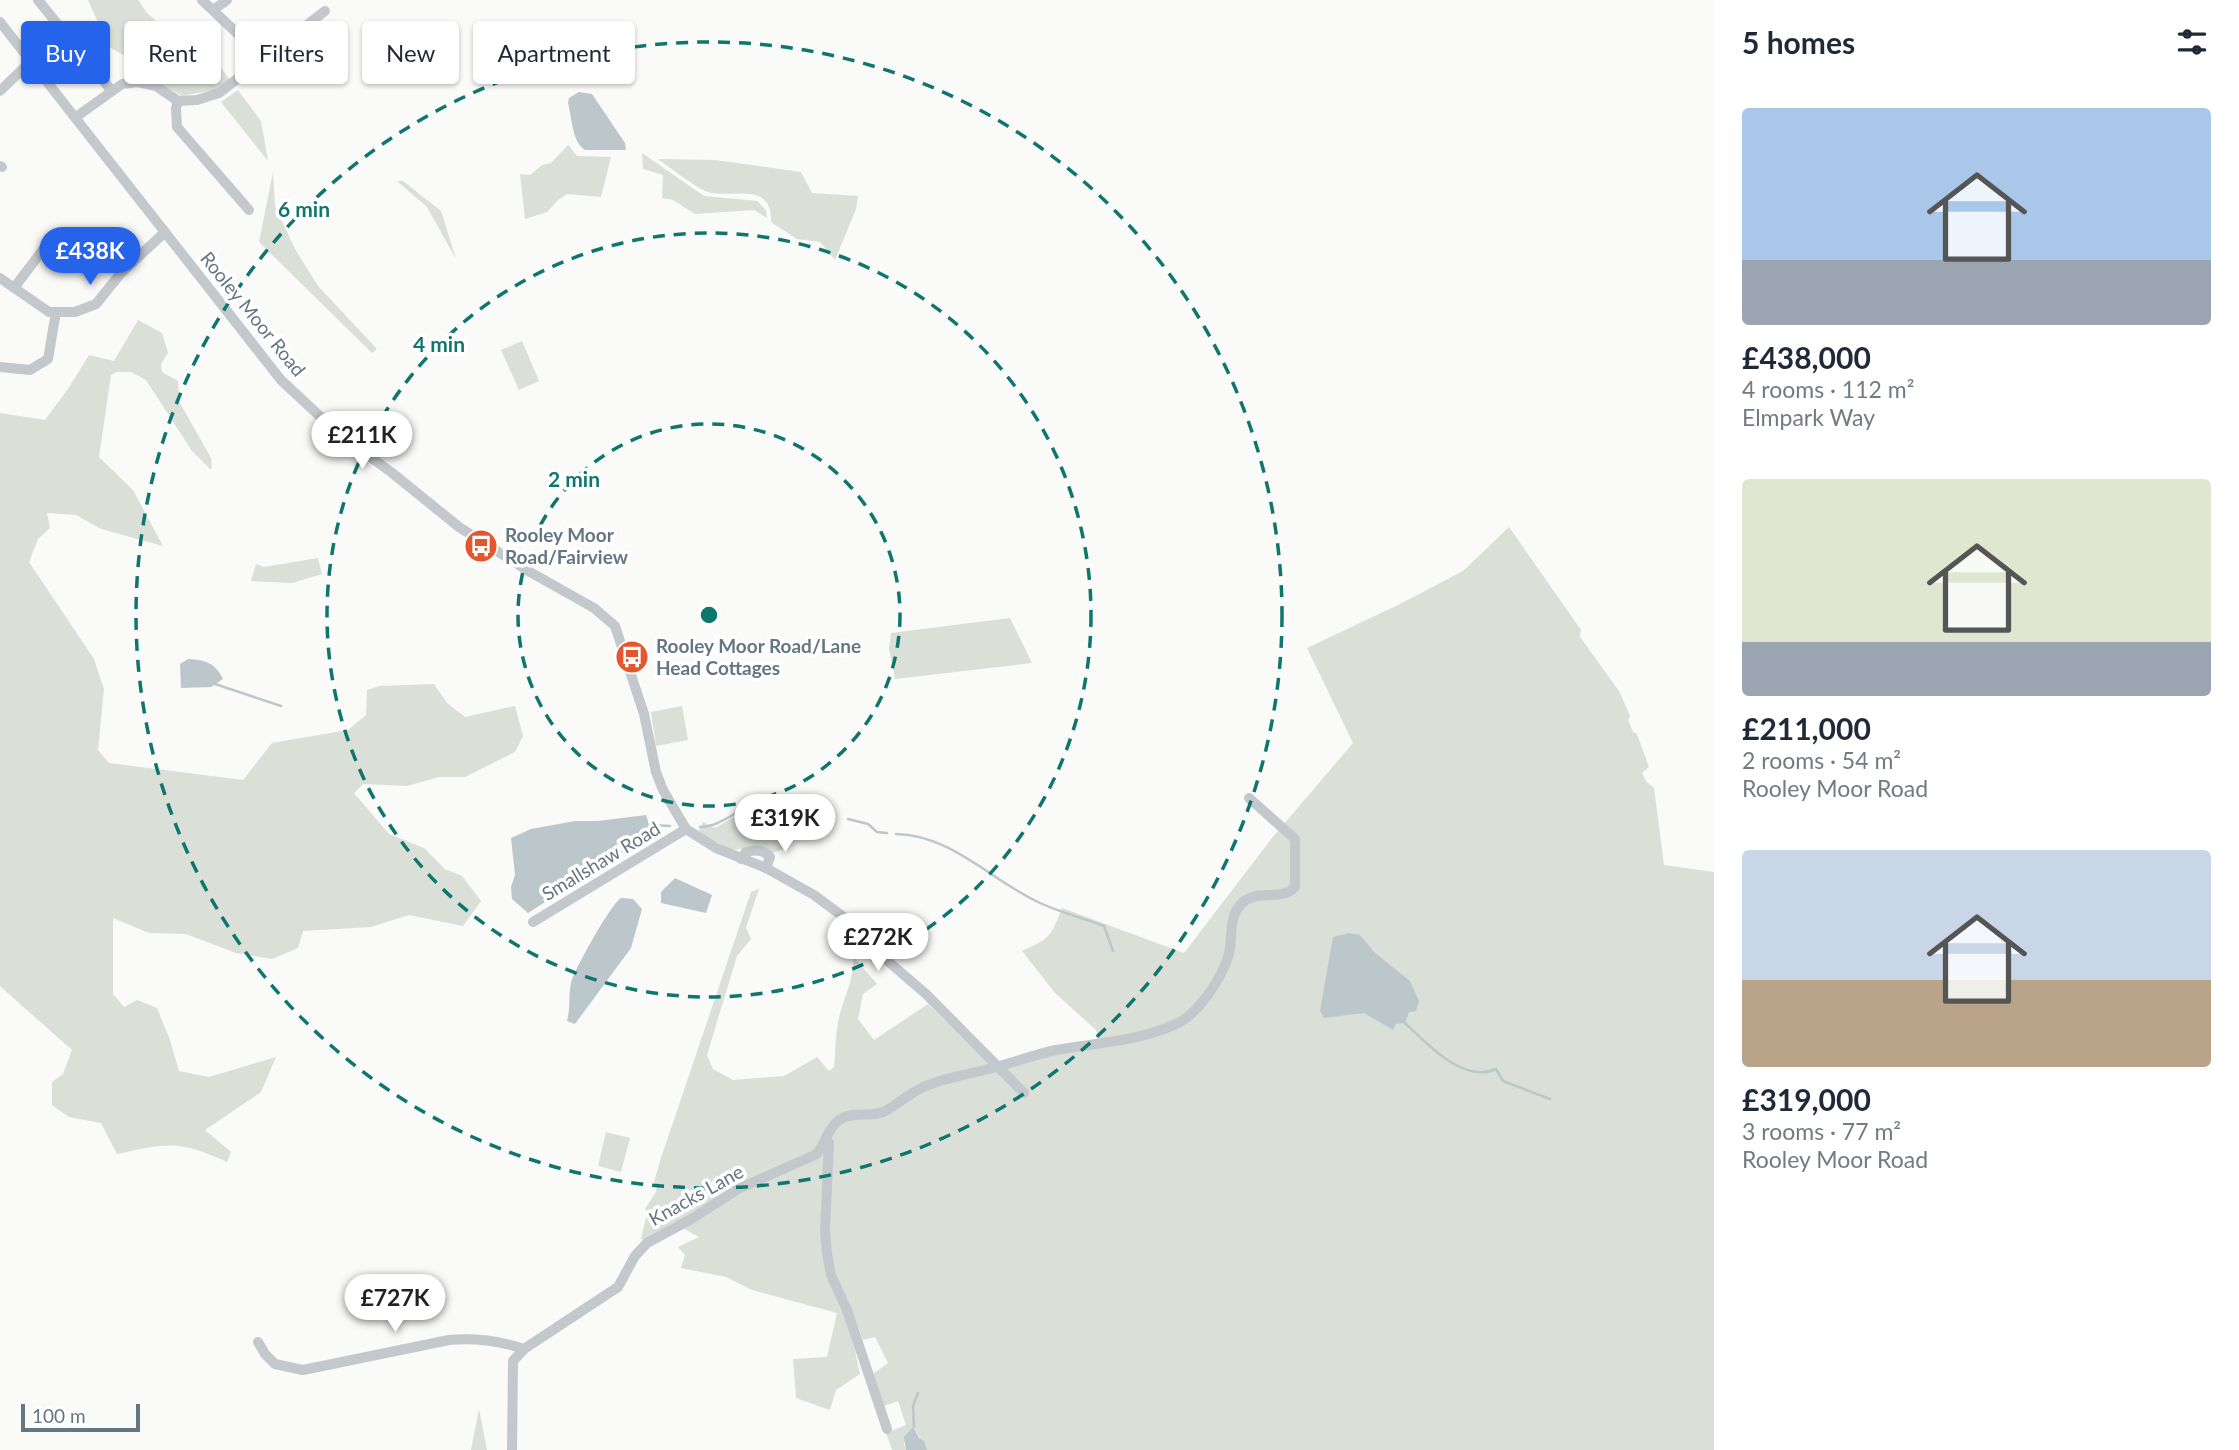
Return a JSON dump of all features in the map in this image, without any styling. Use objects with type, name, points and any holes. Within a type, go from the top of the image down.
[{"type":"street","points":[[37,0],[111,90]]},
{"type":"street","points":[[202,0],[235,31]]},
{"type":"street","points":[[213,10],[227,0]]},
{"type":"street","points":[[312,21],[325,11]]},
{"type":"street","name":"Rooley Moor Road","points":[[0,22],[21,48]]},
{"type":"street","points":[[0,91],[21,71]]},
{"type":"street","points":[[76,117],[122,84],[138,82],[156,86],[178,101],[197,100],[219,93],[235,80]]},
{"type":"street","name":"Rooley Moor Road","points":[[49,84],[281,380],[341,436],[459,527],[594,608],[615,626],[644,714],[656,772],[663,790],[686,829],[716,848],[766,868],[814,895],[845,918],[883,957],[926,994],[1024,1093]]},
{"type":"street","points":[[178,101],[177,127],[249,210]]},
{"type":"street","points":[[0,278],[49,312],[75,312],[96,304],[121,273],[165,232]]},
{"type":"street","points":[[14,288],[54,235]]},
{"type":"street","points":[[0,367],[30,370],[48,359],[56,312]]},
{"type":"street","name":"Knacks Lane","points":[[524,1349],[618,1287],[635,1256],[647,1243],[738,1189],[817,1154],[833,1127],[842,1118],[881,1113],[902,1098],[928,1085],[1051,1051],[1149,1034],[1180,1021],[1202,1004],[1228,956],[1231,922],[1241,904],[1252,897],[1287,893],[1295,887],[1296,839],[1249,798]]},
{"type":"street","name":"Smallshaw Road","points":[[533,922],[686,829]]},
{"type":"street","points":[[827,1140],[825,1231],[831,1275],[847,1310],[887,1429]]},
{"type":"street","points":[[258,1342],[275,1364],[303,1370],[449,1340],[510,1344],[524,1349],[513,1361],[512,1450]]},
{"type":"shaded area","points":[[88,0],[138,0],[156,21],[124,21],[124,55],[110,48],[110,21],[97,21]]},
{"type":"shaded area","points":[[221,68],[230,80],[214,90],[182,96],[161,84],[221,84]]},
{"type":"shaded area","points":[[238,90],[261,121],[268,161],[221,102]]},
{"type":"shaded area","points":[[579,92],[592,94],[625,143],[626,150],[585,150],[581,146],[575,136],[568,103],[569,98]]},
{"type":"shaded area","points":[[568,145],[577,156],[611,157],[601,197],[567,194],[547,212],[525,219],[520,174],[530,175],[542,165],[551,163]]},
{"type":"shaded area","points":[[642,153],[704,196],[757,201],[766,210],[767,218],[754,210],[695,214],[673,200],[662,198],[663,175],[643,169]]},
{"type":"shaded area","points":[[658,159],[715,160],[801,172],[812,193],[858,196],[856,209],[835,260],[820,242],[797,239],[771,222],[770,209],[758,196],[708,192]]},
{"type":"shaded area","points":[[273,172],[275,206],[295,249],[318,286],[377,349],[372,353],[259,242]]},
{"type":"shaded area","points":[[397,181],[403,181],[441,211],[456,259],[427,207]]},
{"type":"shaded area","points":[[138,320],[162,333],[168,353],[161,364],[162,372],[178,381],[180,403],[211,458],[212,468],[192,451],[146,380],[131,372],[111,375],[99,457],[133,490],[163,546],[101,529],[76,515],[47,513],[50,528],[38,539],[29,562],[94,659],[104,689],[98,750],[109,763],[243,780],[272,743],[348,730],[366,715],[367,690],[380,686],[434,684],[447,703],[465,717],[515,706],[523,736],[515,752],[465,777],[439,777],[407,786],[363,784],[354,793],[389,834],[424,848],[445,869],[462,876],[481,901],[463,926],[409,915],[371,927],[303,931],[298,948],[272,959],[236,953],[186,934],[149,933],[113,918],[113,994],[124,1007],[137,1000],[157,1008],[179,1071],[209,1077],[276,1057],[261,1092],[205,1130],[231,1152],[227,1162],[196,1150],[173,1146],[117,1154],[101,1123],[69,1117],[52,1105],[52,1082],[63,1074],[72,1050],[0,986],[0,413],[45,420],[89,355],[114,361]]},
{"type":"shaded area","points":[[522,341],[539,381],[519,390],[501,350]]},
{"type":"shaded area","points":[[1509,527],[1581,630],[1580,637],[1619,691],[1630,716],[1628,720],[1633,732],[1637,734],[1649,767],[1642,773],[1654,788],[1664,865],[1714,872],[1714,1450],[927,1450],[913,1427],[904,1444],[906,1450],[892,1450],[886,1433],[906,1425],[898,1401],[884,1406],[873,1374],[888,1363],[875,1337],[863,1340],[854,1317],[851,1332],[860,1374],[836,1390],[830,1410],[796,1398],[793,1359],[827,1357],[837,1313],[752,1290],[726,1277],[681,1268],[685,1255],[678,1247],[699,1237],[673,1223],[645,1240],[641,1239],[647,1213],[645,1209],[656,1192],[657,1186],[654,1182],[660,1161],[751,892],[759,889],[746,928],[751,939],[737,956],[707,1055],[713,1069],[733,1080],[784,1076],[817,1057],[829,1071],[834,1067],[838,1024],[851,977],[853,956],[877,984],[863,994],[858,1019],[874,1040],[928,1004],[997,1072],[1027,1061],[1101,1045],[1096,1030],[1055,993],[1022,951],[1048,936],[1062,908],[1184,953],[1272,838],[1353,743],[1307,648],[1463,571]]},
{"type":"shaded area","points":[[318,558],[322,574],[292,583],[251,581],[256,564],[264,567]]},
{"type":"shaded area","points":[[1010,618],[1032,663],[895,679],[889,649],[891,633]]},
{"type":"shaded area","points":[[188,659],[209,663],[223,679],[211,687],[181,688],[180,664]]},
{"type":"shaded area","points":[[682,706],[688,740],[656,746],[651,712]]},
{"type":"shaded area","points":[[765,810],[787,824],[793,838],[783,849],[773,853],[764,847],[732,850],[698,833],[703,822],[715,828],[744,811]]},
{"type":"shaded area","points":[[646,815],[652,834],[528,913],[512,899],[511,887],[515,875],[511,838],[531,829],[575,821]]},
{"type":"shaded area","points":[[675,878],[712,895],[706,913],[661,903],[661,892]]},
{"type":"shaded area","points":[[621,898],[633,899],[642,909],[631,948],[575,1024],[567,1021],[570,988],[574,976],[602,924]]},
{"type":"shaded area","points":[[1349,933],[1360,935],[1375,953],[1410,981],[1419,1001],[1416,1011],[1409,1012],[1405,1023],[1396,1024],[1393,1030],[1364,1013],[1324,1018],[1320,1011],[1333,937]]},
{"type":"shaded area","points":[[606,1132],[630,1138],[621,1172],[598,1166]]},
{"type":"shaded area","points":[[479,1409],[487,1450],[471,1450]]},
{"type":"shaded area","points":[[913,1427],[924,1441],[927,1450],[906,1450],[904,1437]]},
{"type":"waterway","points":[[215,684],[281,706]]},
{"type":"waterway","points":[[700,827],[721,821],[750,806],[770,805],[780,811]]},
{"type":"waterway","points":[[848,819],[868,824],[877,832],[887,833]]},
{"type":"waterway","points":[[650,825],[670,826]]},
{"type":"waterway","points":[[896,834],[933,841],[967,858],[1040,903],[1104,926],[1113,951]]},
{"type":"waterway","points":[[1405,1023],[1435,1051],[1459,1067],[1484,1072],[1496,1069],[1503,1081],[1550,1099]]},
{"type":"waterway","points":[[914,1427],[913,1406],[918,1393]]},
{"type":"place","name":"Rooley Moor Road/Fairview","points":[[481,546]]},
{"type":"place","name":"Rooley Moor Road/Lane Head Cottages","points":[[632,657]]}]
